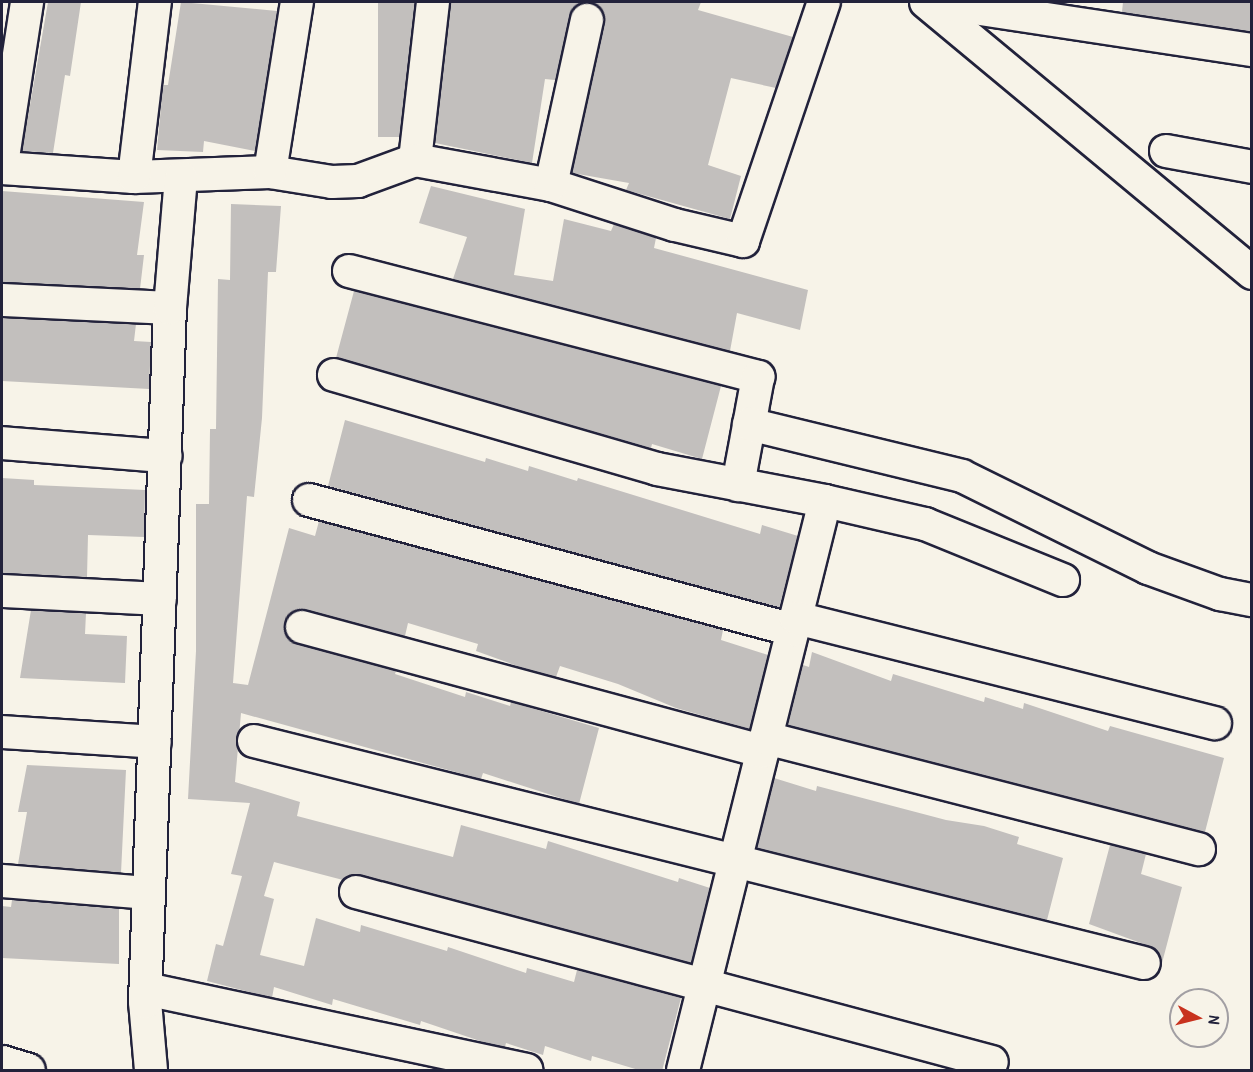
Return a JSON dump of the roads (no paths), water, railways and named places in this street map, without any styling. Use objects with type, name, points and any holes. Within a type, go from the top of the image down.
[{"type":"street","points":[[27,2],[2,166],[134,177],[181,177],[270,171],[332,182],[358,182],[415,160],[551,185],[675,225],[743,241],[824,2]]},
{"type":"street","points":[[134,177],[155,2]]},
{"type":"street","points":[[270,171],[297,2]]},
{"type":"street","points":[[415,160],[432,2]]},
{"type":"street","points":[[926,2],[1251,273]]},
{"type":"street","points":[[933,2],[1251,50]]},
{"type":"street","points":[[551,185],[587,20]]},
{"type":"street","points":[[1166,151],[1251,167]]},
{"type":"street","points":[[151,1071],[146,989],[149,893],[170,308],[181,177]]},
{"type":"street","points":[[349,271],[758,377],[738,485]]},
{"type":"street","points":[[2,300],[170,308]]},
{"type":"street","points":[[334,375],[657,469],[825,501],[925,524],[1063,580]]},
{"type":"street","points":[[749,424],[962,476],[1148,568],[1220,594],[1251,600]]},
{"type":"street","points":[[2,443],[165,456]]},
{"type":"street","points":[[309,500],[795,624],[1215,723]]},
{"type":"street","points":[[683,1071],[825,501]]},
{"type":"street","points":[[2,591],[160,599]]},
{"type":"street","points":[[302,627],[765,744],[1199,849]]},
{"type":"street","points":[[2,732],[155,742]]},
{"type":"street","points":[[254,741],[735,863],[1144,963]]},
{"type":"street","points":[[2,881],[149,893]]},
{"type":"street","points":[[356,892],[992,1062]]},
{"type":"street","points":[[146,989],[526,1071]]},
{"type":"street","points":[[2,1062],[28,1071]]}]
